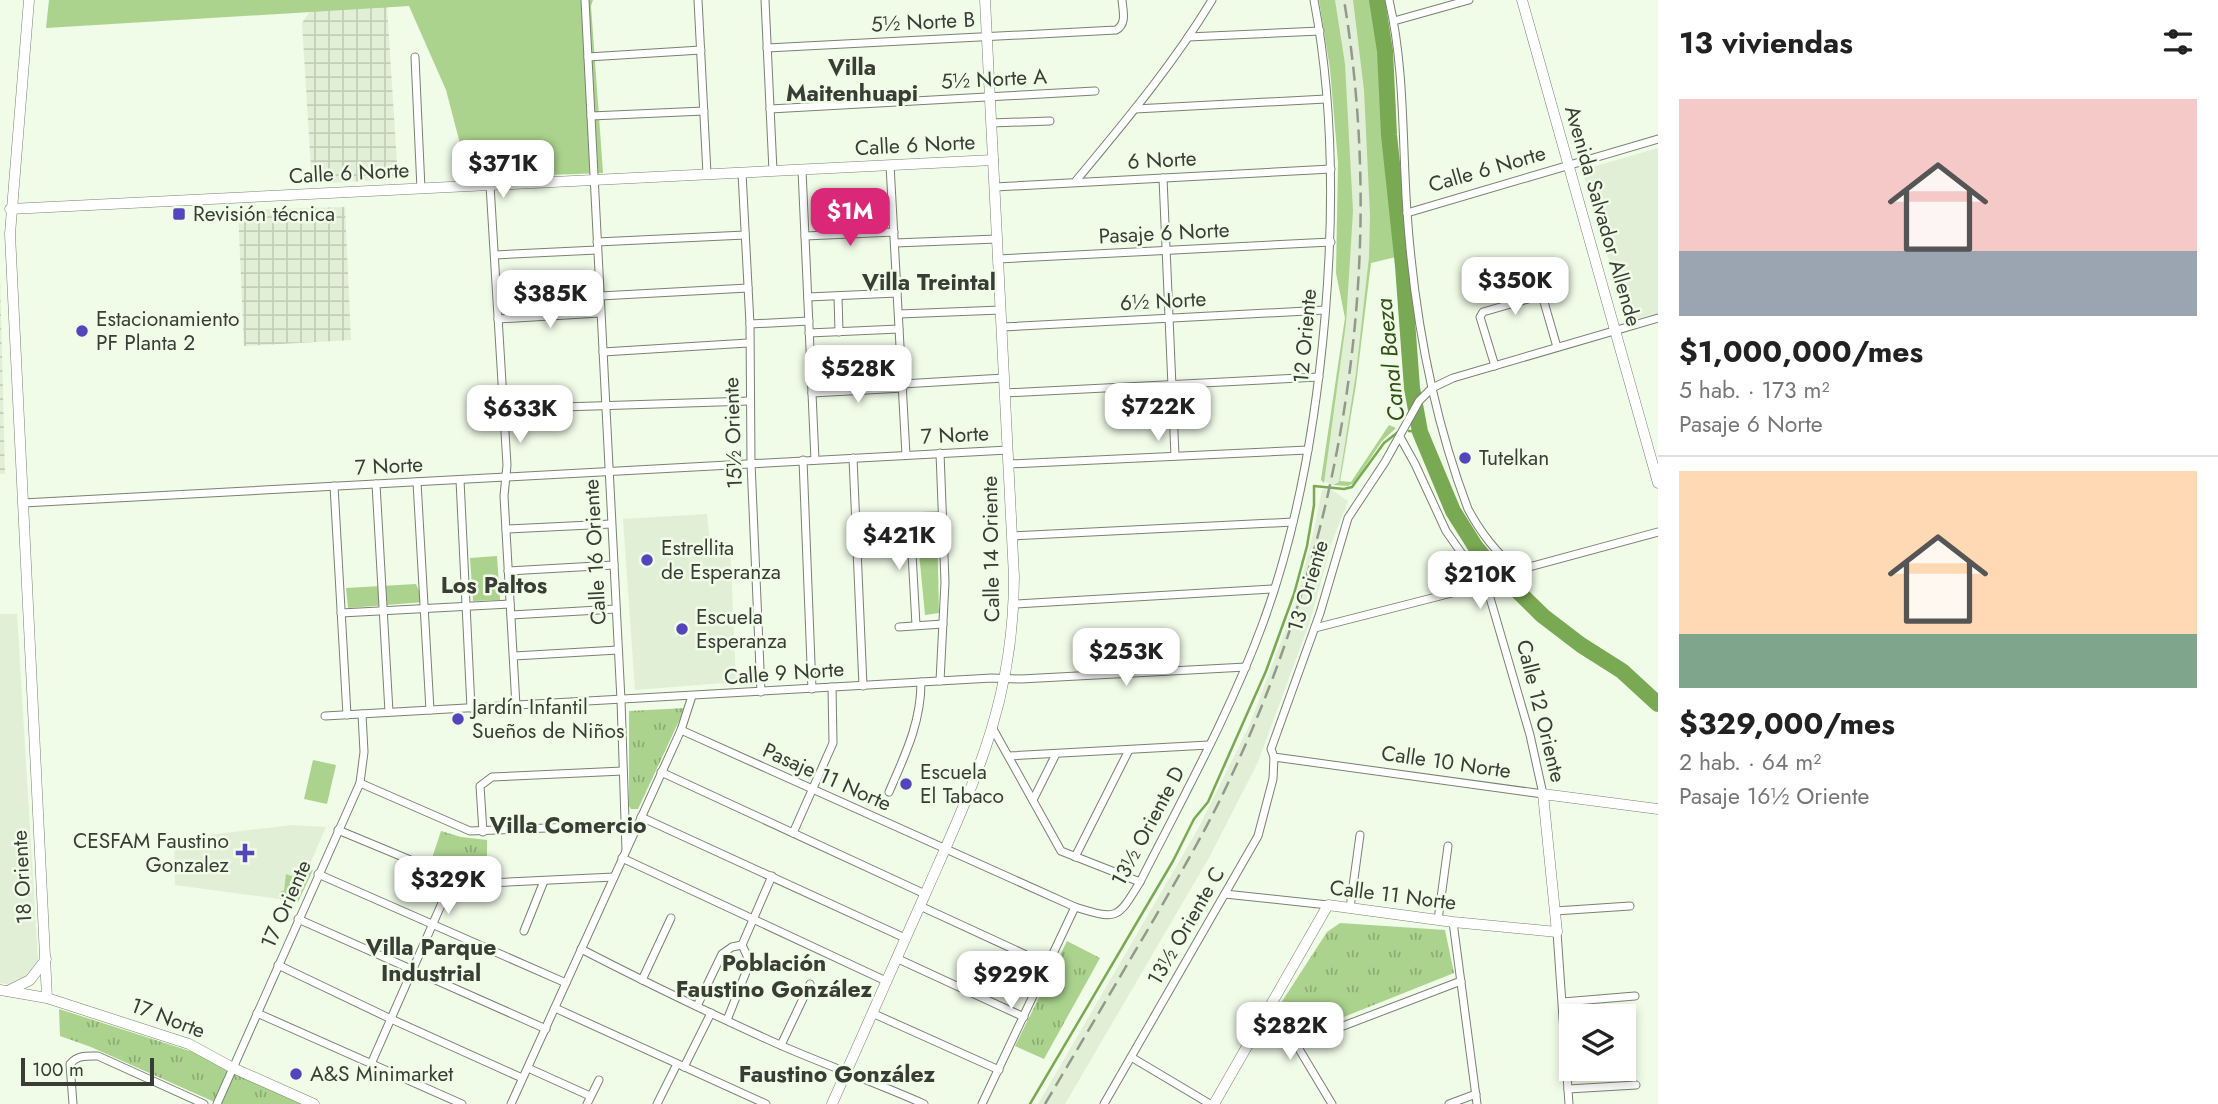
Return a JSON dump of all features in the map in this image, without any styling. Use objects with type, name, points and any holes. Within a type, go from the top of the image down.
[{"type":"street","name":"18 Oriente","points":[[29,0],[5,208],[10,248],[47,998]]},
{"type":"street","name":"Calle 16 Oriente","points":[[585,0],[621,700],[626,850]]},
{"type":"street","points":[[698,0],[707,174]]},
{"type":"street","points":[[765,0],[773,171]]},
{"type":"street","name":"Calle 14 Oriente","points":[[832,1104],[977,775],[993,729],[1005,679],[1014,604],[1012,536],[985,0]]},
{"type":"street","name":"5½ Norte B","points":[[767,48],[1116,30],[1121,27],[1123,20],[1122,0]]},
{"type":"street","points":[[1075,182],[1135,110],[1212,0]]},
{"type":"street","name":"12 Oriente","points":[[1245,667],[1293,522],[1319,377],[1331,242],[1331,169],[1320,31],[1314,0]]},
{"type":"street","points":[[1389,0],[1394,21],[1407,213],[1418,310],[1432,388],[1462,492],[1473,518],[1508,562],[1518,569],[1658,533]]},
{"type":"street","points":[[1394,21],[1469,0]]},
{"type":"street","name":"Avenida Salvador Allende","points":[[1522,0],[1658,483]]},
{"type":"street","points":[[1188,37],[1320,31]]},
{"type":"street","points":[[588,57],[701,50]]},
{"type":"street","points":[[415,57],[421,188]]},
{"type":"street","name":"5½ Norte A","points":[[770,109],[1095,91]]},
{"type":"street","points":[[1135,110],[1326,99]]},
{"type":"street","points":[[591,116],[704,111]]},
{"type":"street","points":[[991,123],[1050,121]]},
{"type":"street","name":"Calle 6 Norte","points":[[1407,213],[1658,139]]},
{"type":"street","name":"Calle 6 Norte","points":[[5,208],[993,160]]},
{"type":"street","points":[[890,165],[906,455]]},
{"type":"street","name":"6 Norte","points":[[995,187],[1331,169]]},
{"type":"street","points":[[802,170],[815,460]]},
{"type":"street","name":"15½ Oriente","points":[[742,173],[750,324],[748,343],[751,463],[761,692]]},
{"type":"street","points":[[1163,178],[1175,456]]},
{"type":"street","points":[[490,185],[504,409],[504,496],[516,706]]},
{"type":"street","points":[[805,236],[894,232]]},
{"type":"street","points":[[495,255],[745,234]]},
{"type":"street","points":[[895,243],[997,239]]},
{"type":"street","name":"Pasaje 6 Norte","points":[[998,259],[1331,242]]},
{"type":"street","points":[[600,296],[748,288]]},
{"type":"street","points":[[807,298],[897,293]]},
{"type":"street","points":[[1495,366],[1480,317],[1483,312],[1542,295],[1558,347]]},
{"type":"street","points":[[838,296],[839,332]]},
{"type":"street","points":[[899,314],[1001,310]]},
{"type":"street","name":"6½ Norte","points":[[1002,327],[1325,310]]},
{"type":"street","points":[[498,319],[600,313]]},
{"type":"street","points":[[1432,388],[1453,378],[1658,318]]},
{"type":"street","points":[[750,324],[809,321]]},
{"type":"street","points":[[809,333],[900,329]]},
{"type":"street","points":[[603,352],[748,343]]},
{"type":"street","points":[[1005,393],[1319,377]]},
{"type":"street","points":[[812,393],[1004,378]]},
{"type":"street","name":"13 Oriente","points":[[1273,756],[1272,744],[1315,628],[1348,518],[1419,401],[1432,388]]},
{"type":"street","points":[[504,409],[750,401]]},
{"type":"street","name":"Calle 12 Oriente","points":[[1399,437],[1415,464],[1446,531],[1488,591],[1530,735],[1543,794],[1563,1002],[1569,1104]]},
{"type":"street","name":"7 Norte","points":[[23,503],[1008,450]]},
{"type":"street","name":"7 Norte","points":[[1009,464],[1308,450]]},
{"type":"street","points":[[940,453],[946,582],[940,681]]},
{"type":"street","points":[[853,458],[863,686]]},
{"type":"street","points":[[803,460],[812,689]]},
{"type":"street","points":[[460,480],[471,708]]},
{"type":"street","points":[[417,482],[430,710]]},
{"type":"street","points":[[376,484],[388,712]]},
{"type":"street","points":[[334,486],[347,715]]},
{"type":"street","points":[[898,517],[942,516]]},
{"type":"street","points":[[910,518],[916,625]]},
{"type":"street","points":[[1012,536],[1293,522]]},
{"type":"street","points":[[506,529],[611,524]]},
{"type":"street","points":[[509,571],[614,565]]},
{"type":"street","points":[[1315,628],[1483,584]]},
{"type":"street","points":[[1014,604],[1273,589]]},
{"type":"street","points":[[341,614],[510,604]]},
{"type":"street","points":[[511,615],[616,609]]},
{"type":"street","points":[[899,627],[943,624]]},
{"type":"street","points":[[514,656],[618,650]]},
{"type":"street","name":"Calle 9 Norte","points":[[325,716],[921,682],[1245,667]]},
{"type":"street","name":"13½ Oriente D","points":[[1075,907],[1106,917],[1116,914],[1129,900],[1209,746],[1245,667]]},
{"type":"street","points":[[888,792],[915,728],[920,708],[921,682]]},
{"type":"street","points":[[793,832],[833,738],[832,687]]},
{"type":"street","name":"Calle 16 Oriente","points":[[511,1104],[681,730],[692,696]]},
{"type":"street","name":"17 Oriente","points":[[217,1104],[360,783],[365,752],[362,714]]},
{"type":"street","points":[[993,729],[1061,850],[1140,882]]},
{"type":"street","name":"Pasaje 11 Norte","points":[[681,730],[1075,907]]},
{"type":"street","points":[[1009,756],[1209,746]]},
{"type":"street","points":[[1075,857],[1129,750]]},
{"type":"street","points":[[1032,800],[1056,754]]},
{"type":"street","name":"Calle 10 Norte","points":[[1273,756],[1658,810]]},
{"type":"street","name":"13½ Oriente C","points":[[1104,1104],[1262,828],[1273,779],[1273,756]]},
{"type":"street","points":[[483,832],[480,786],[492,778],[623,771]]},
{"type":"street","points":[[661,772],[925,894]]},
{"type":"street","points":[[360,783],[458,827],[483,832],[625,825]]},
{"type":"street","points":[[641,817],[905,938]]},
{"type":"street","points":[[338,830],[474,885],[614,877]]},
{"type":"street","points":[[1350,908],[1360,835]]},
{"type":"street","points":[[1438,920],[1448,846]]},
{"type":"street","points":[[622,859],[886,981]]},
{"type":"street","points":[[318,874],[566,983]]},
{"type":"street","points":[[727,1020],[751,962],[742,945],[772,876]]},
{"type":"street","points":[[371,1063],[453,878]]},
{"type":"street","points":[[524,931],[544,881]]},
{"type":"street","name":"Calle 11 Norte","points":[[1225,894],[1557,932]]},
{"type":"street","points":[[1131,1057],[1212,1104],[1328,905]]},
{"type":"street","points":[[920,906],[1048,964]]},
{"type":"street","points":[[1555,911],[1630,906]]},
{"type":"street","points":[[982,1104],[1075,907]]},
{"type":"street","points":[[642,980],[671,918]]},
{"type":"street","points":[[298,919],[546,1029]]},
{"type":"street","points":[[1453,922],[1477,1104]]},
{"type":"street","points":[[697,1006],[722,954],[732,947],[742,945]]},
{"type":"street","points":[[582,949],[780,1045],[924,1104]]},
{"type":"street","points":[[4,990],[30,980],[46,958]]},
{"type":"street","points":[[896,958],[1024,1017]]},
{"type":"street","points":[[278,965],[522,1078]]},
{"type":"street","points":[[1296,1044],[1461,981]]},
{"type":"street","points":[[780,1045],[810,984]]},
{"type":"street","name":"17 Norte","points":[[4,990],[47,998],[189,1044],[233,1068],[314,1104]]},
{"type":"street","points":[[1563,1002],[1635,996]]},
{"type":"street","points":[[1270,1007],[1332,1104]]},
{"type":"street","points":[[555,1008],[766,1104]]},
{"type":"street","points":[[257,1013],[462,1104]]},
{"type":"street","points":[[657,1104],[711,1013]]},
{"type":"street","points":[[872,1013],[999,1070]]},
{"type":"street","points":[[73,1104],[70,1065],[76,1057],[98,1056],[204,1104]]},
{"type":"street","points":[[528,1069],[588,1100],[599,1080]]},
{"type":"street","points":[[1568,1089],[1636,1085]]},
{"type":"street","points":[[1449,1104],[1476,1094]]},
{"type":"shaded area","points":[[1334,0],[1361,0],[1385,259],[1371,263],[1345,458],[1340,481],[1333,485],[1321,480],[1345,318]]},
{"type":"shaded area","points":[[387,7],[398,179],[312,184],[302,23],[310,11]]},
{"type":"shaded area","points":[[1658,148],[1658,313],[1627,321],[1582,170]]},
{"type":"shaded area","points":[[345,207],[351,340],[244,346],[238,210]]},
{"type":"shaded area","points":[[0,274],[5,474],[0,474]]},
{"type":"shaded area","points":[[1326,489],[1348,501],[1332,542],[1310,621],[1258,762],[1210,856],[1065,1104],[1038,1104],[1198,829],[1249,726],[1295,605],[1322,490]]},
{"type":"shaded area","name":"Escuela Esperanza","points":[[707,514],[710,543],[730,542],[736,682],[635,690],[623,519]]},
{"type":"shaded area","points":[[0,614],[17,614],[38,961],[28,977],[11,985],[0,983]]},
{"type":"shaded area","name":"CESFAM Faustino Gonzalez","points":[[293,825],[326,827],[294,901],[175,885],[174,839]]},
{"type":"green space","points":[[49,0],[593,0],[591,6],[603,173],[469,178],[446,90],[409,6],[46,28]]},
{"type":"green space","points":[[1319,0],[1335,0],[1345,64],[1353,211],[1346,323],[1324,483],[1321,480],[1345,318],[1336,273],[1338,163],[1330,69]]},
{"type":"green space","points":[[1353,0],[1371,0],[1376,28],[1396,257],[1371,263],[1356,385],[1340,481],[1351,482],[1389,425],[1396,428],[1382,441],[1354,483],[1348,486],[1333,485],[1339,482],[1356,373],[1369,257],[1370,215],[1364,90]]},
{"type":"green space","points":[[937,520],[939,613],[925,615],[916,521]]},
{"type":"green space","points":[[497,556],[500,600],[473,601],[470,558]]},
{"type":"green space","points":[[416,584],[424,602],[348,608],[346,588]]},
{"type":"green space","points":[[685,708],[638,809],[631,809],[629,711]]},
{"type":"green space","points":[[313,760],[336,765],[327,804],[304,799]]},
{"type":"green space","points":[[441,831],[487,840],[487,875],[471,877],[431,861]]},
{"type":"green space","points":[[304,867],[313,870],[298,902],[280,899],[286,874],[294,877],[298,883]]},
{"type":"green space","points":[[1340,923],[1445,930],[1454,973],[1301,1034],[1281,1003],[1327,932]]},
{"type":"green space","points":[[1067,941],[1100,958],[1044,1059],[1015,1046]]},
{"type":"green space","points":[[59,1009],[193,1052],[308,1104],[219,1104],[60,1036]]},
{"type":"waterway","name":"Canal Baeza","points":[[1377,0],[1385,51],[1389,135],[1412,388],[1420,432],[1453,511],[1489,563],[1543,616],[1622,671],[1658,704]]},
{"type":"waterway","points":[[1409,431],[1420,432]]},
{"type":"waterway","points":[[1030,1104],[1173,861],[1194,819],[1208,802],[1266,671],[1294,594],[1307,546],[1314,505],[1314,486],[1344,489],[1352,487],[1384,443],[1398,432]]},
{"type":"railway","points":[[1045,1104],[1220,800],[1268,689],[1301,595],[1327,498],[1346,400],[1357,300],[1361,200],[1356,100],[1344,0]]},
{"type":"place","name":"Revisión técnica","points":[[179,214]]},
{"type":"place","name":"Estacionamiento PF Planta 2","points":[[82,331]]},
{"type":"place","name":"Tutelkan","points":[[1465,458]]},
{"type":"place","name":"Estrellita de Esperanza","points":[[647,560]]},
{"type":"place","name":"Escuela Esperanza","points":[[682,629]]},
{"type":"place","name":"Jardín Infantil Sueños de Niños","points":[[458,719]]},
{"type":"place","name":"Escuela El Tabaco","points":[[906,784]]},
{"type":"place","name":"CESFAM Faustino Gonzalez","points":[[245,853]]},
{"type":"place","name":"A&S Minimarket","points":[[296,1074]]},
{"type":"district","name":"Villa Maitenhuapi","points":[[852,80]]},
{"type":"district","name":"Villa Treintal","points":[[929,282]]},
{"type":"district","name":"Los Paltos","points":[[494,585]]},
{"type":"district","name":"Villa Comercio","points":[[568,825]]},
{"type":"district","name":"Villa Parque Industrial","points":[[431,960]]},
{"type":"district","name":"Población Faustino González","points":[[774,976]]},
{"type":"district","name":"Faustino González","points":[[837,1074]]}]
